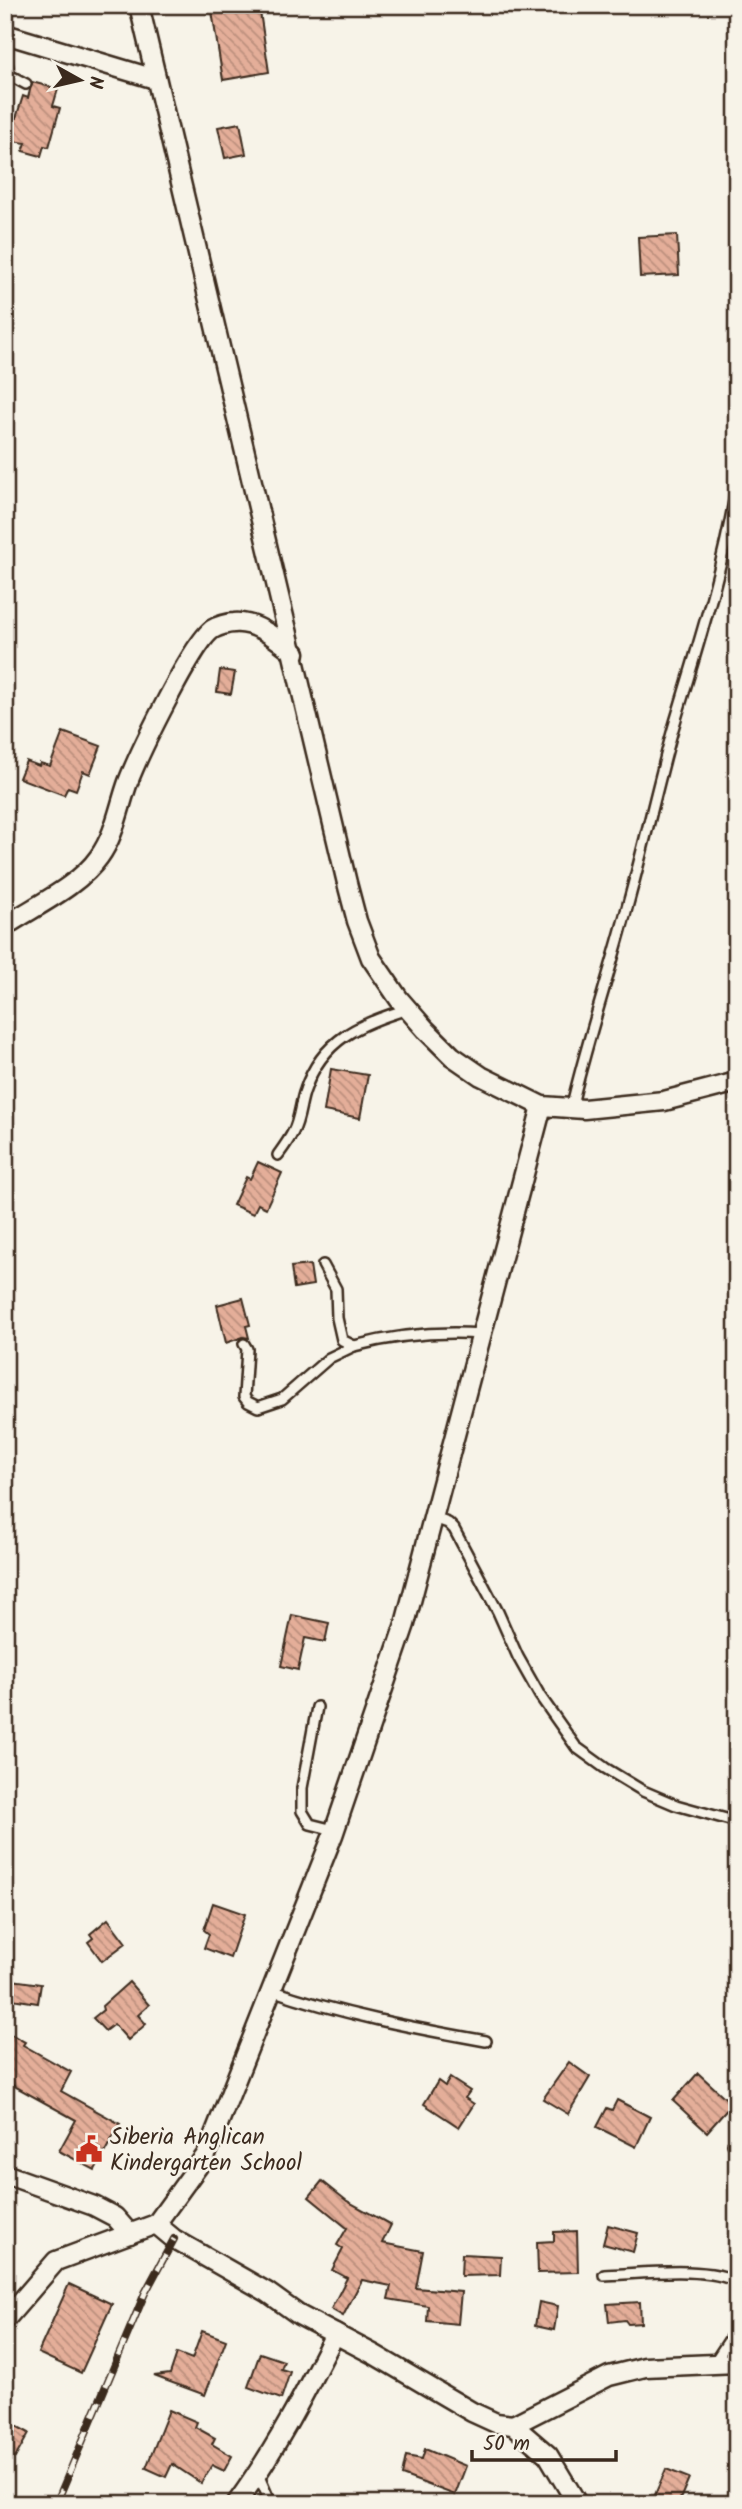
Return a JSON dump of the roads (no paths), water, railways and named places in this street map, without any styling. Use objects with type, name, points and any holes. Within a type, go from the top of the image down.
[{"type":"street","points":[[139,5],[357,921],[371,958],[408,1009],[452,1056],[481,1076],[542,1106],[571,1109],[626,1106],[664,1101],[737,1082]]},
{"type":"street","points":[[7,35],[155,79]]},
{"type":"street","points":[[5,926],[89,870],[102,853],[116,822],[129,781],[176,683],[194,651],[212,629],[234,623],[254,626],[295,653]]},
{"type":"street","points":[[5,2320],[56,2262],[156,2224],[206,2155],[334,1830],[405,1624],[542,1106]]},
{"type":"street","points":[[5,2174],[94,2206],[115,2217],[130,2234]]},
{"type":"street","points":[[156,2224],[174,2239],[267,2292],[299,2315],[496,2423],[513,2425],[609,2376],[645,2367],[737,2364]]},
{"type":"street","points":[[236,2504],[258,2474],[335,2334]]},
{"type":"street","points":[[513,2425],[548,2455],[576,2504]]},
{"type":"lane","points":[[7,35],[5,57],[9,75],[26,84]]},
{"type":"lane","points":[[571,1109],[583,1057],[628,906],[720,563],[737,483]]},
{"type":"lane","points":[[278,1155],[294,1131],[305,1090],[326,1050],[344,1036],[379,1018],[408,1009]]},
{"type":"lane","points":[[323,1265],[337,1289],[337,1318],[342,1340],[354,1346]]},
{"type":"lane","points":[[244,1344],[247,1349],[244,1397],[258,1407],[282,1399],[329,1357],[354,1346],[386,1338],[422,1334],[482,1334]]},
{"type":"lane","points":[[433,1518],[449,1523],[454,1529],[494,1602],[518,1657],[540,1696],[576,1746],[643,1791],[676,1805],[737,1822]]},
{"type":"lane","points":[[317,1707],[305,1767],[302,1811],[310,1825],[334,1830]]},
{"type":"lane","points":[[271,1990],[316,2006],[486,2041]]},
{"type":"lane","points":[[604,2276],[708,2273],[728,2277],[737,2282]]},
{"type":"lane","points":[[713,2364],[737,2328]]},
{"type":"lane","points":[[258,2474],[271,2504]]},
{"type":"railway","points":[[56,2504],[145,2293],[174,2239]]},
{"type":"place","name":"Siberia Anglican Kindergarten School","points":[[89,2149]]}]
